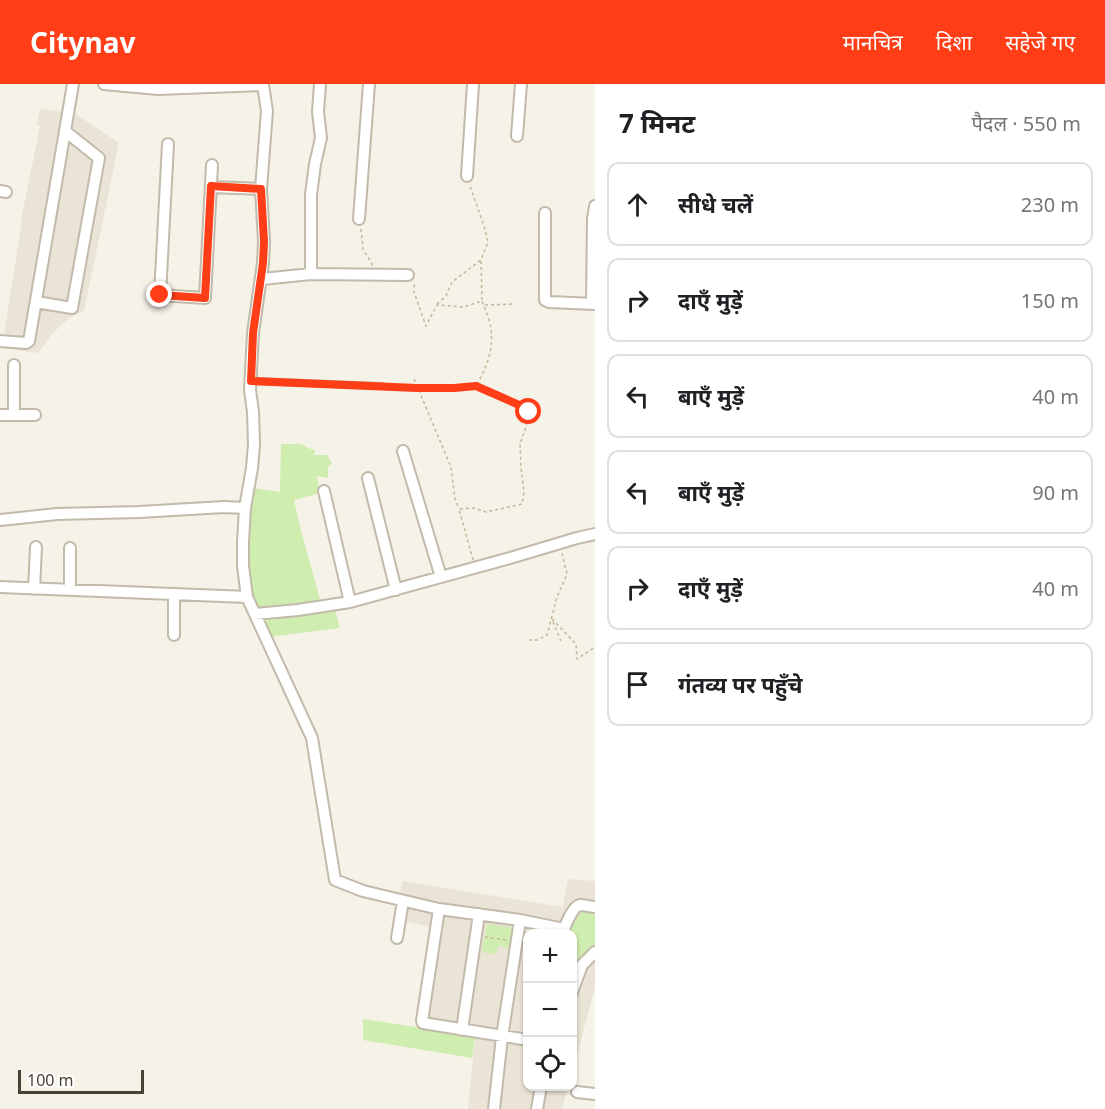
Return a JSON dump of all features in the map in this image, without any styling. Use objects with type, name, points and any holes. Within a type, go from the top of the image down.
[{"type":"street","points":[[0,341],[26,343],[29,341],[73,84]]},
{"type":"street","points":[[104,84],[158,89],[263,85],[267,111],[261,189],[264,242],[262,279],[253,333],[251,381],[254,444],[245,508],[243,566],[247,597],[312,738],[334,880],[363,891],[439,909],[520,920],[555,929]]},
{"type":"street","points":[[311,274],[311,195],[321,138],[318,112],[320,84]]},
{"type":"street","points":[[359,219],[369,84]]},
{"type":"street","points":[[467,176],[473,84]]},
{"type":"street","points":[[517,136],[521,84]]},
{"type":"street","points":[[36,302],[72,308],[99,158],[65,131]]},
{"type":"street","points":[[168,144],[160,295],[205,298],[212,165]]},
{"type":"street","points":[[211,186],[261,189]]},
{"type":"street","points":[[545,213],[545,300],[593,304],[595,206]]},
{"type":"street","points":[[262,279],[311,274],[408,275]]},
{"type":"street","points":[[14,365],[14,415]]},
{"type":"street","points":[[0,415],[35,415]]},
{"type":"street","points":[[403,451],[441,577]]},
{"type":"street","points":[[368,478],[396,590]]},
{"type":"street","points":[[324,491],[350,602]]},
{"type":"street","points":[[0,520],[57,514],[245,508]]},
{"type":"street","points":[[255,614],[350,602],[595,534]]},
{"type":"street","points":[[34,589],[36,547]]},
{"type":"street","points":[[70,548],[70,590]]},
{"type":"street","points":[[0,587],[247,597]]},
{"type":"street","points":[[174,594],[174,635]]},
{"type":"street","points":[[396,938],[403,901]]},
{"type":"street","points":[[564,929],[575,908],[580,905],[595,907]]},
{"type":"street","points":[[439,909],[422,1021],[523,1039]]},
{"type":"street","points":[[462,1030],[479,914]]},
{"type":"street","points":[[494,1109],[502,1037],[520,920]]},
{"type":"street","points":[[576,983],[582,964],[595,952]]},
{"type":"street","points":[[537,1109],[540,1091]]},
{"type":"street","points":[[578,1092],[595,1094]]},
{"type":"lane","points":[[251,381],[382,386]]},
{"type":"path","points":[[467,176],[488,242],[481,260],[482,301],[490,322],[491,348],[485,371],[476,386]]},
{"type":"path","points":[[359,219],[363,234],[363,249],[372,264],[372,275]]},
{"type":"path","points":[[408,275],[414,275],[414,292],[426,326],[437,305],[446,296],[452,282],[481,260]]},
{"type":"path","points":[[437,305],[463,307],[482,301]]},
{"type":"path","points":[[484,305],[515,304]]},
{"type":"path","points":[[414,379],[451,467],[455,499],[475,568]]},
{"type":"path","points":[[382,386],[454,388],[476,386],[526,408],[529,412],[520,444],[524,492],[522,504],[486,512],[474,508],[459,510]]},
{"type":"path","points":[[529,640],[537,640],[547,635],[557,597],[567,574],[560,543]]},
{"type":"path","points":[[552,618],[561,641]]},
{"type":"path","points":[[552,618],[576,644],[577,659],[595,647]]},
{"type":"path","points":[[485,930],[484,937],[512,941]]},
{"type":"shaded area","points":[[67,89],[73,112],[119,143],[84,311],[69,318],[53,333],[38,353],[2,348],[21,220],[40,126],[37,125],[40,109],[62,112]]},
{"type":"shaded area","points":[[568,879],[595,881],[595,987],[577,1055],[577,929],[523,929],[523,1091],[567,1091],[562,1109],[468,1109],[475,1036],[416,1026],[433,928],[394,918],[403,881],[563,907]]},
{"type":"green space","points":[[281,444],[301,444],[315,450],[314,455],[327,455],[332,463],[328,467],[328,478],[317,476],[320,493],[294,500],[321,603],[259,611],[252,595],[246,564],[252,488],[280,492]]},
{"type":"green space","points":[[334,606],[340,628],[269,637],[260,617]]},
{"type":"green space","points":[[583,911],[595,912],[595,946],[579,962],[577,969],[577,929],[569,929]]},
{"type":"green space","points":[[487,924],[514,928],[511,948],[498,946],[496,954],[482,952],[484,937],[497,939],[485,937]]},
{"type":"green space","points":[[363,1019],[475,1036],[472,1058],[363,1040]]},
{"type":"route","points":[[160,295],[205,298],[211,186],[261,189],[263,263],[253,333],[251,381],[417,388],[476,386],[526,408],[529,412]]}]
